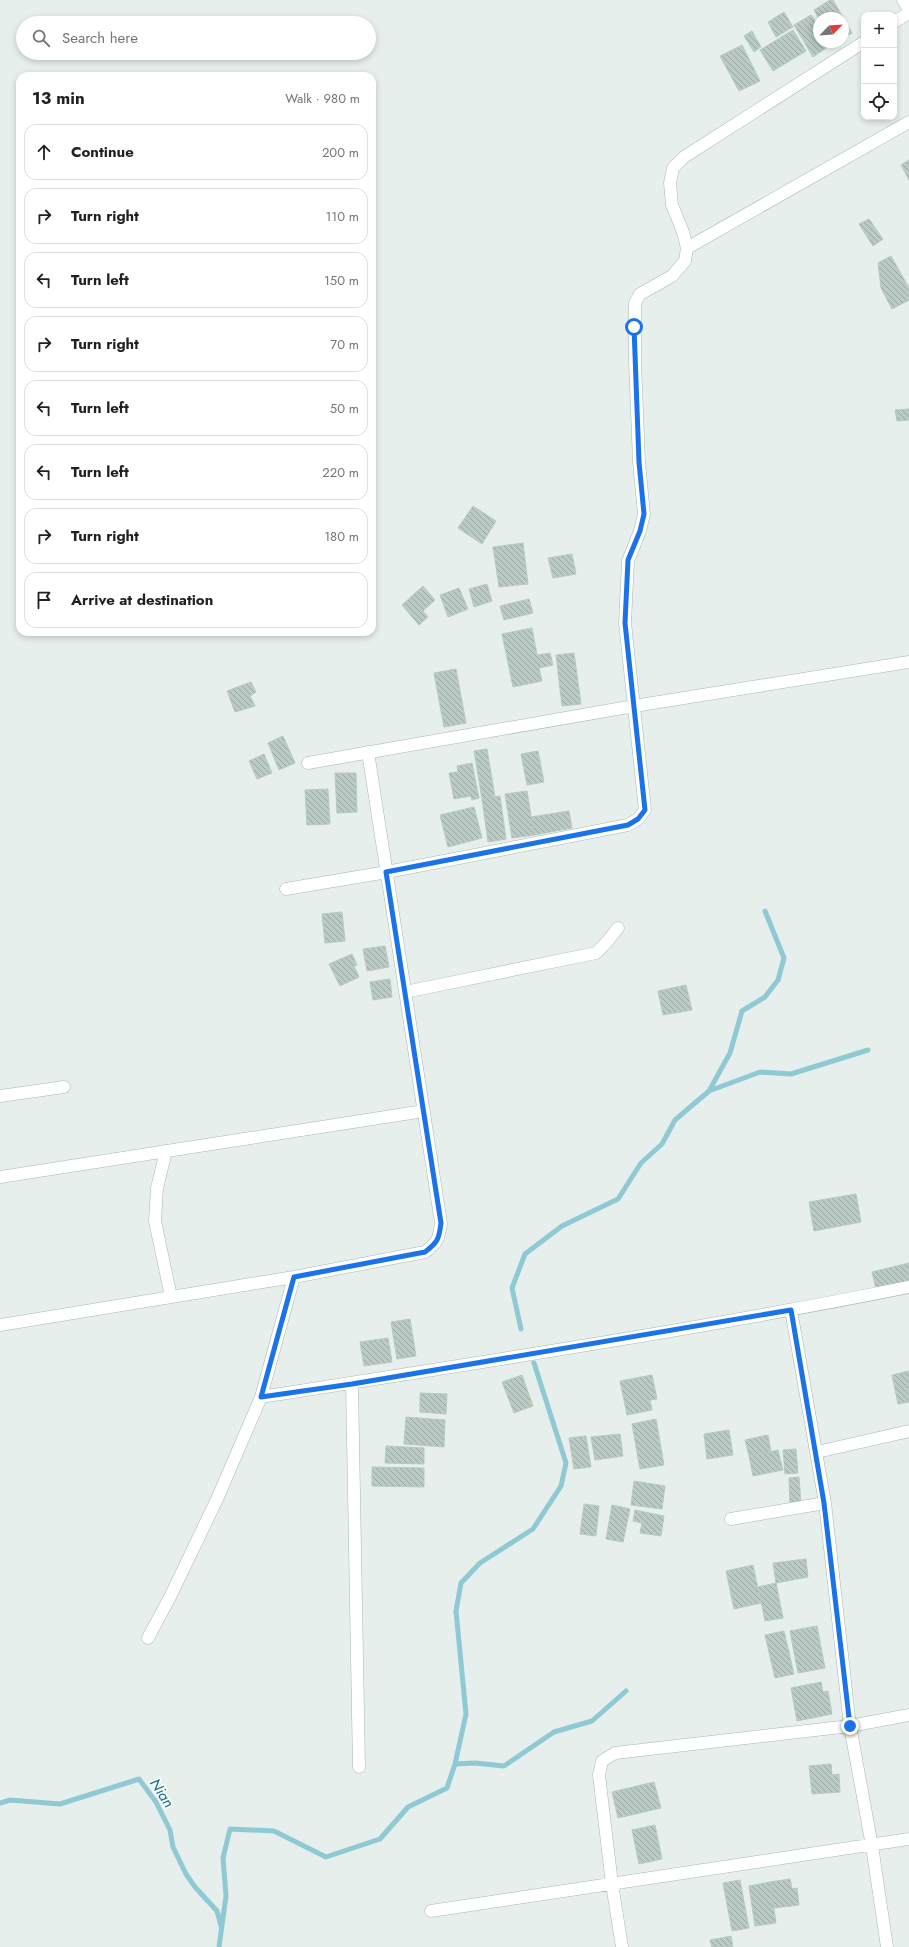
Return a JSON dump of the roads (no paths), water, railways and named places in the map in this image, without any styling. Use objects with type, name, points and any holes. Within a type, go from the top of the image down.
[{"type":"street","points":[[903,0],[909,10]]},
{"type":"street","points":[[897,20],[909,13]]},
{"type":"street","points":[[286,889],[386,872],[628,825],[638,819],[645,810],[625,623],[628,560],[640,531],[644,514],[635,355],[635,303],[640,294],[672,276],[685,261],[687,248],[683,232],[672,205],[670,183],[673,168],[684,157],[861,44]]},
{"type":"street","points":[[687,248],[909,122]]},
{"type":"street","points":[[308,763],[634,706],[909,662]]},
{"type":"street","points":[[0,1325],[294,1277],[425,1252],[436,1244],[441,1223],[368,752]]},
{"type":"street","points":[[406,992],[596,953],[606,944],[618,928]]},
{"type":"street","points":[[0,1096],[64,1087]]},
{"type":"street","points":[[0,1176],[424,1111]]},
{"type":"street","points":[[166,1151],[157,1188],[155,1221],[171,1297]]},
{"type":"street","points":[[148,1638],[171,1595],[218,1497],[261,1397],[294,1277]]},
{"type":"street","points":[[261,1397],[352,1384],[791,1310],[909,1287]]},
{"type":"street","points":[[791,1310],[817,1452],[850,1726],[872,1846],[887,1947]]},
{"type":"street","points":[[352,1384],[359,1767]]},
{"type":"street","points":[[817,1452],[909,1431]]},
{"type":"street","points":[[731,1519],[824,1503]]},
{"type":"street","points":[[622,1947],[612,1884],[600,1775],[602,1761],[615,1753],[850,1726],[909,1715]]},
{"type":"street","points":[[431,1911],[872,1846],[909,1839]]},
{"type":"waterway","points":[[521,1329],[512,1288],[525,1254],[562,1226],[618,1199],[641,1163],[662,1144],[675,1120],[709,1091],[730,1053],[742,1011],[765,997],[778,980],[784,958],[765,911]]},
{"type":"waterway","points":[[709,1091],[760,1072],[791,1074],[868,1050]]},
{"type":"waterway","points":[[219,1947],[226,1896],[223,1858],[230,1829],[274,1831],[326,1857],[380,1839],[408,1807],[447,1788],[455,1764],[466,1714],[456,1611],[461,1583],[480,1563],[533,1529],[561,1486],[566,1463],[534,1363]]},
{"type":"waterway","points":[[455,1764],[475,1763],[504,1766],[554,1732],[592,1721],[626,1691]]},
{"type":"waterway","name":"Nian","points":[[0,1803],[10,1800],[60,1804],[139,1779],[156,1802],[170,1830],[173,1847],[186,1874],[195,1887],[217,1911],[221,1926]]}]
